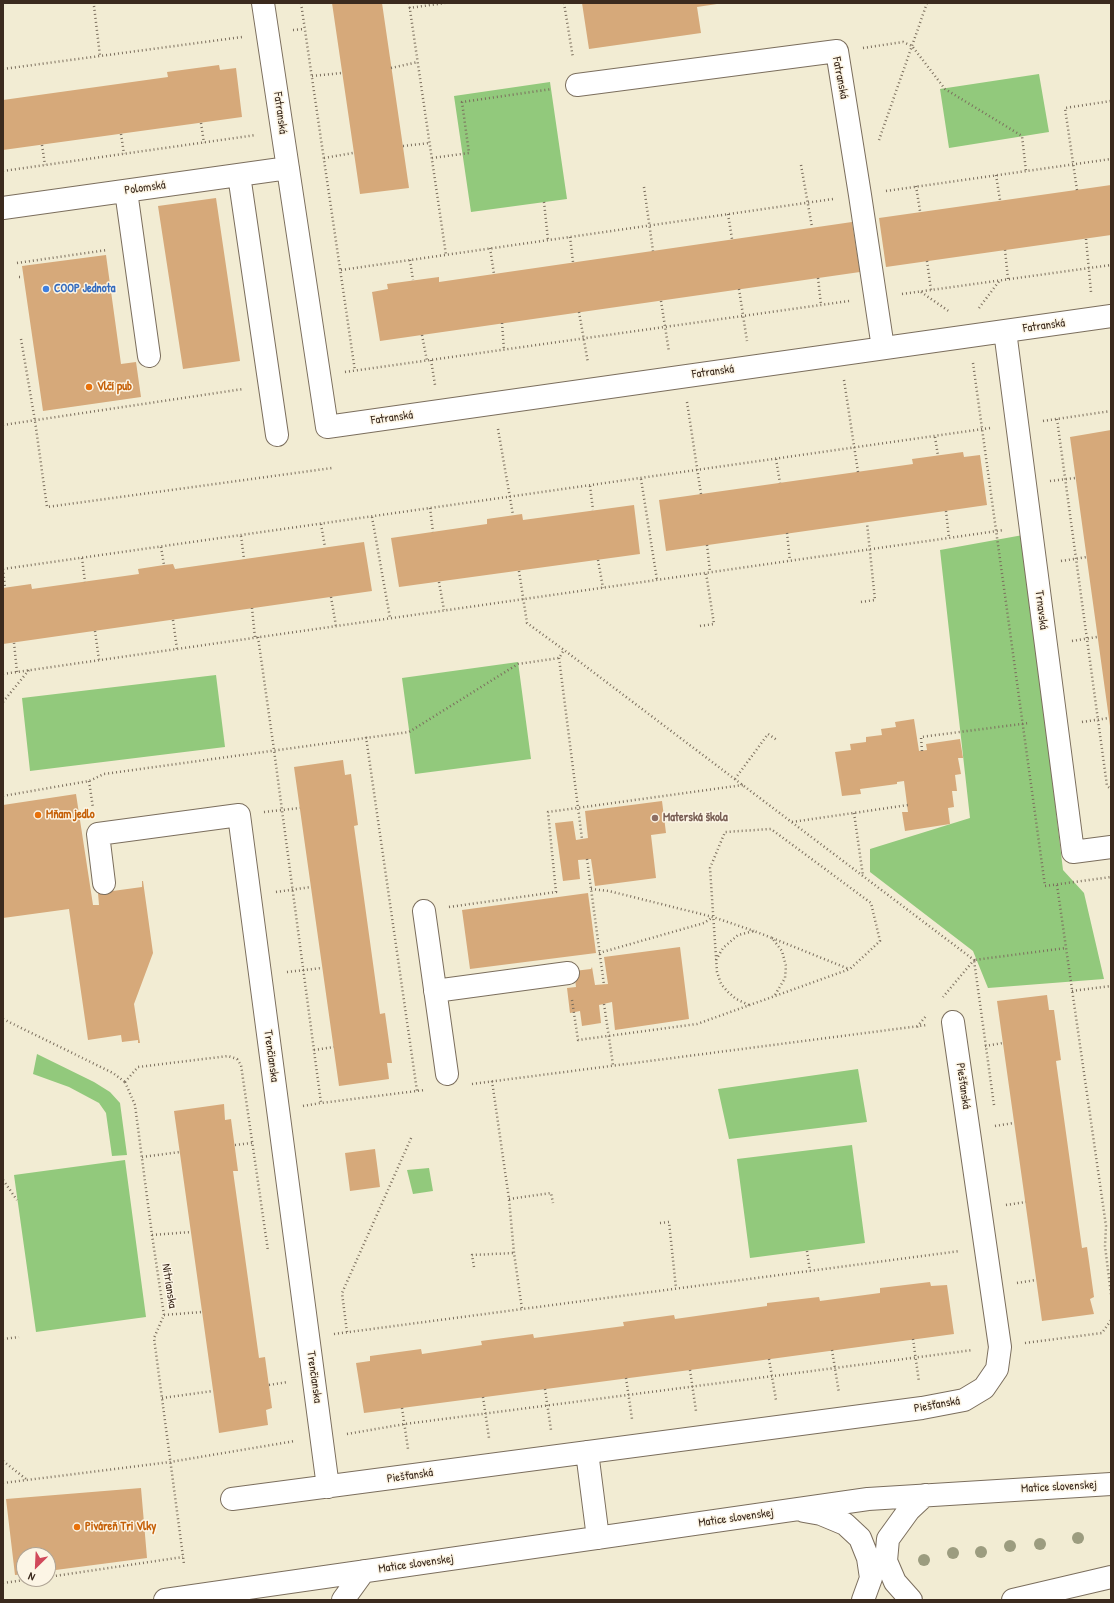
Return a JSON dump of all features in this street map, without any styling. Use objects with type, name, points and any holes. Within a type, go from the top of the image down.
[{"type":"street","name":"Fatranská","points":[[263,3],[318,376],[327,427],[840,355],[883,348],[968,330],[1005,331],[1103,317]]},
{"type":"street","name":"Fatranská","points":[[577,85],[836,51],[883,348]]},
{"type":"street","name":"Polomská","points":[[3,208],[288,168]]},
{"type":"street","points":[[239,175],[277,435]]},
{"type":"street","points":[[126,191],[150,356]]},
{"type":"street","name":"Trnavská","points":[[1005,331],[1073,852],[1111,847]]},
{"type":"street","points":[[104,883],[98,834],[239,815]]},
{"type":"street","name":"Trenčianska","points":[[239,815],[328,1487]]},
{"type":"street","points":[[424,911],[447,1074]]},
{"type":"street","points":[[435,991],[568,974]]},
{"type":"street","name":"Piešťanská","points":[[232,1499],[922,1408],[964,1400],[984,1388],[997,1369],[1000,1347],[953,1022]]},
{"type":"street","points":[[587,1452],[598,1538]]},
{"type":"street","name":"Matice slovenskej","points":[[165,1600],[252,1594],[364,1571],[868,1499],[1111,1484]]},
{"type":"street","points":[[911,1600],[896,1582],[886,1561],[888,1539],[909,1510],[925,1495]]},
{"type":"street","points":[[795,1509],[821,1514],[845,1524],[860,1538],[868,1558],[871,1578],[863,1600]]},
{"type":"street","name":"Matice slovenskej","points":[[343,1600],[364,1571]]},
{"type":"street","points":[[1013,1600],[1111,1577]]},
{"type":"path","points":[[302,3],[355,371]]},
{"type":"path","points":[[409,3],[446,255]]},
{"type":"path","points":[[409,8],[445,3]]},
{"type":"path","points":[[564,3],[572,52]]},
{"type":"path","points":[[878,142],[927,3]]},
{"type":"path","points":[[94,6],[100,56]]},
{"type":"path","points":[[3,69],[305,29]]},
{"type":"path","points":[[836,51],[903,42],[912,46],[944,89],[1022,136],[1026,171]]},
{"type":"path","points":[[391,68],[418,62]]},
{"type":"path","points":[[312,76],[342,74]]},
{"type":"path","points":[[432,158],[469,153],[462,102],[577,85]]},
{"type":"path","points":[[1078,190],[1065,108],[1111,101]]},
{"type":"path","points":[[201,123],[204,143]]},
{"type":"path","points":[[121,134],[124,154]]},
{"type":"path","points":[[3,171],[263,134]]},
{"type":"path","points":[[403,146],[430,143]]},
{"type":"path","points":[[42,145],[45,165]]},
{"type":"path","points":[[324,158],[353,153]]},
{"type":"path","points":[[341,270],[1111,159]]},
{"type":"path","points":[[801,165],[812,227]]},
{"type":"path","points":[[996,175],[1000,200]]},
{"type":"path","points":[[916,186],[920,211]]},
{"type":"path","points":[[644,187],[653,251]]},
{"type":"path","points":[[544,202],[548,240]]},
{"type":"path","points":[[728,214],[732,239]]},
{"type":"path","points":[[570,237],[573,262]]},
{"type":"path","points":[[1086,239],[1089,268],[1103,317]]},
{"type":"path","points":[[17,263],[134,246]]},
{"type":"path","points":[[490,248],[494,274]]},
{"type":"path","points":[[1005,250],[1008,279]]},
{"type":"path","points":[[410,260],[413,280]]},
{"type":"path","points":[[927,261],[931,290]]},
{"type":"path","points":[[318,376],[1111,265]]},
{"type":"path","points":[[19,277],[24,277]]},
{"type":"path","points":[[818,278],[821,306]]},
{"type":"path","points":[[1000,280],[968,330],[1045,886],[1111,877]]},
{"type":"path","points":[[740,289],[750,367]]},
{"type":"path","points":[[921,291],[968,330]]},
{"type":"path","points":[[660,301],[665,328],[678,377],[701,494]]},
{"type":"path","points":[[579,312],[593,389]]},
{"type":"path","points":[[502,323],[504,350]]},
{"type":"path","points":[[422,335],[427,361]]},
{"type":"path","points":[[21,339],[48,507],[332,468]]},
{"type":"path","points":[[840,355],[858,472]]},
{"type":"path","points":[[3,426],[270,385]]},
{"type":"path","points":[[494,404],[513,515]]},
{"type":"path","points":[[4,588],[3,569],[1111,411]]},
{"type":"path","points":[[1056,419],[1107,786],[1111,789]]},
{"type":"path","points":[[935,436],[938,456]]},
{"type":"path","points":[[776,459],[780,483]]},
{"type":"path","points":[[641,479],[657,580]]},
{"type":"path","points":[[590,486],[593,510]]},
{"type":"path","points":[[430,508],[433,532]]},
{"type":"path","points":[[946,511],[949,538]]},
{"type":"path","points":[[372,516],[390,618]]},
{"type":"path","points":[[861,602],[876,600],[867,523]]},
{"type":"path","points":[[321,524],[325,547]]},
{"type":"path","points":[[3,674],[996,531]]},
{"type":"path","points":[[787,533],[790,561]]},
{"type":"path","points":[[241,536],[244,559]]},
{"type":"path","points":[[707,545],[710,572]]},
{"type":"path","points":[[161,547],[164,565]]},
{"type":"path","points":[[82,558],[85,582]]},
{"type":"path","points":[[598,560],[603,588]]},
{"type":"path","points":[[519,571],[527,623],[974,960],[995,1111]]},
{"type":"path","points":[[700,626],[714,624],[706,573]]},
{"type":"path","points":[[439,582],[444,610]]},
{"type":"path","points":[[331,597],[336,626]]},
{"type":"path","points":[[252,608],[255,638]]},
{"type":"path","points":[[173,620],[177,649]]},
{"type":"path","points":[[95,631],[99,660]]},
{"type":"path","points":[[14,643],[17,672]]},
{"type":"path","points":[[564,650],[559,658],[582,839]]},
{"type":"path","points":[[3,796],[89,781],[104,774],[409,732],[518,664],[559,658]]},
{"type":"path","points":[[3,702],[30,670]]},
{"type":"path","points":[[922,751],[921,737],[1055,720]]},
{"type":"path","points":[[735,779],[768,734],[777,740]]},
{"type":"path","points":[[366,737],[417,1091]]},
{"type":"path","points":[[424,911],[556,892],[548,812],[743,785]]},
{"type":"path","points":[[792,822],[908,805]]},
{"type":"path","points":[[239,815],[300,808]]},
{"type":"path","points":[[854,813],[863,876]]},
{"type":"path","points":[[568,974],[578,1040],[697,1024],[850,969],[880,941],[871,903],[771,829],[725,832],[710,868],[716,972],[721,984],[736,999],[749,1005]]},
{"type":"path","points":[[587,859],[604,985]]},
{"type":"path","points":[[1057,885],[1106,1226],[1105,1246],[1111,1294]]},
{"type":"path","points":[[250,895],[311,887]]},
{"type":"path","points":[[591,889],[609,891],[713,917],[754,931],[850,969]]},
{"type":"path","points":[[599,953],[704,923],[713,917]]},
{"type":"path","points":[[716,961],[723,948],[738,935],[754,931]]},
{"type":"path","points":[[772,938],[782,951],[786,966],[785,978],[775,995]]},
{"type":"path","points":[[938,1002],[974,960],[1066,948]]},
{"type":"path","points":[[261,976],[322,968]]},
{"type":"path","points":[[1072,991],[1111,986]]},
{"type":"path","points":[[604,1004],[613,1065]]},
{"type":"path","points":[[917,1026],[927,1014]]},
{"type":"path","points":[[3,1019],[113,1073],[126,1082],[138,1067],[228,1056],[237,1059],[241,1066],[269,1259]]},
{"type":"path","points":[[314,1050],[334,1047]]},
{"type":"path","points":[[492,1081],[509,1199],[514,1253],[522,1309]]},
{"type":"path","name":"Nitrianska","points":[[126,1082],[136,1104],[152,1235],[164,1315],[154,1338],[184,1564]]},
{"type":"path","points":[[996,1118],[998,1133]]},
{"type":"path","points":[[347,1332],[342,1293],[412,1136]]},
{"type":"path","points":[[142,1157],[180,1152]]},
{"type":"path","points":[[3,1180],[17,1200]]},
{"type":"path","points":[[509,1199],[551,1193],[553,1203]]},
{"type":"path","points":[[1007,1198],[1008,1205]]},
{"type":"path","points":[[660,1223],[669,1222],[676,1288]]},
{"type":"path","points":[[1106,1226],[1111,1228]]},
{"type":"path","points":[[152,1235],[191,1232]]},
{"type":"path","points":[[308,1337],[986,1248]]},
{"type":"path","points":[[807,1251],[810,1271]]},
{"type":"path","points":[[474,1267],[472,1255],[514,1253]]},
{"type":"path","points":[[1018,1275],[1019,1283]]},
{"type":"path","points":[[164,1315],[202,1312]]},
{"type":"path","points":[[3,1483],[170,1462],[405,1424],[1102,1333],[1111,1320]]},
{"type":"path","points":[[1026,1336],[1027,1343]]},
{"type":"path","points":[[3,1339],[19,1337]]},
{"type":"path","points":[[913,1339],[922,1408]]},
{"type":"path","points":[[832,1350],[843,1418]]},
{"type":"path","points":[[769,1359],[780,1427]]},
{"type":"path","points":[[690,1370],[700,1438]]},
{"type":"path","points":[[286,1375],[288,1390]]},
{"type":"path","points":[[626,1378],[636,1446]]},
{"type":"path","points":[[545,1389],[555,1457]]},
{"type":"path","points":[[162,1398],[213,1391]]},
{"type":"path","points":[[483,1397],[493,1465]]},
{"type":"path","points":[[402,1408],[412,1476]]},
{"type":"path","points":[[294,1434],[295,1441]]},
{"type":"path","points":[[3,1461],[26,1480]]},
{"type":"path","points":[[56,1576],[183,1557]]},
{"type":"path","points":[[3,1583],[16,1581]]},
{"type":"green space","points":[[1039,74],[1049,132],[949,148],[940,89]]},
{"type":"green space","points":[[550,82],[567,199],[471,212],[454,96]]},
{"type":"green space","points":[[1023,535],[1063,870],[1084,893],[1104,979],[988,988],[973,951],[870,872],[870,849],[970,818],[940,550]]},
{"type":"green space","points":[[518,662],[531,759],[415,774],[402,678]]},
{"type":"green space","points":[[216,675],[225,747],[30,771],[22,698]]},
{"type":"green space","points":[[37,1054],[94,1082],[110,1092],[120,1103],[127,1155],[112,1156],[106,1113],[99,1103],[69,1087],[33,1074]]},
{"type":"green space","points":[[858,1069],[867,1122],[729,1139],[718,1089]]},
{"type":"green space","points":[[852,1145],[865,1243],[750,1258],[737,1159]]},
{"type":"green space","points":[[125,1160],[146,1317],[36,1332],[14,1175]]},
{"type":"green space","points":[[429,1168],[433,1191],[413,1194],[407,1170]]},
{"type":"building","points":[[332,3],[382,3],[409,188],[360,194]]},
{"type":"building","points":[[582,3],[717,4],[697,7],[701,33],[589,49]]},
{"type":"building","points":[[219,65],[220,70],[236,68],[242,117],[3,150],[3,100],[168,77],[167,72]]},
{"type":"building","points":[[1111,185],[1111,235],[886,267],[879,218]]},
{"type":"building","points":[[216,198],[240,361],[183,369],[158,206]]},
{"type":"building","points":[[852,222],[860,272],[380,341],[372,292],[388,289],[387,284],[439,277],[439,282]]},
{"type":"building","points":[[106,255],[121,364],[136,362],[141,397],[43,411],[22,266]]},
{"type":"building","points":[[1111,430],[1111,726],[1110,726],[1070,437]]},
{"type":"building","points":[[963,452],[964,457],[980,455],[987,505],[666,551],[659,500],[913,464],[912,459]]},
{"type":"building","points":[[634,505],[640,554],[399,587],[391,538],[487,524],[487,519],[522,514],[523,520]]},
{"type":"building","points":[[364,542],[372,591],[3,644],[3,588],[31,584],[32,589],[139,574],[138,569],[164,565],[173,564],[175,569]]},
{"type":"building","points":[[914,719],[919,751],[927,750],[926,744],[960,739],[963,758],[958,758],[961,774],[955,775],[957,791],[952,791],[954,807],[948,808],[950,824],[905,831],[902,812],[908,812],[904,781],[897,782],[897,784],[860,789],[861,794],[842,796],[835,752],[851,750],[850,744],[866,742],[866,737],[882,735],[881,729],[896,727],[895,722]]},
{"type":"building","points":[[343,760],[345,775],[351,774],[358,825],[354,826],[380,1014],[385,1013],[392,1063],[387,1063],[389,1079],[339,1086],[294,767]]},
{"type":"building","points":[[76,794],[93,905],[99,905],[98,893],[142,887],[143,881],[153,953],[134,1004],[140,1043],[138,1043],[138,1040],[122,1042],[121,1035],[88,1040],[69,909],[3,918],[3,805]]},
{"type":"building","points":[[662,801],[666,833],[651,835],[656,878],[595,886],[591,859],[578,860],[580,879],[563,881],[555,823],[573,821],[576,840],[588,838],[585,811]]},
{"type":"building","points":[[588,893],[596,953],[470,969],[462,910]]},
{"type":"building","points":[[680,947],[689,1019],[615,1030],[612,1002],[599,1005],[601,1023],[582,1026],[580,1011],[570,1013],[567,988],[576,987],[574,971],[591,969],[592,967],[595,985],[608,984],[604,957]]},
{"type":"building","points":[[1047,995],[1049,1010],[1054,1010],[1061,1060],[1056,1061],[1082,1248],[1087,1247],[1094,1297],[1090,1299],[1094,1314],[1042,1321],[997,1001]]},
{"type":"building","points":[[224,1104],[225,1120],[231,1119],[238,1171],[233,1171],[259,1358],[265,1357],[272,1408],[266,1410],[268,1425],[219,1433],[174,1111]]},
{"type":"building","points":[[375,1149],[380,1187],[350,1191],[345,1153]]},
{"type":"building","points":[[930,1282],[931,1286],[947,1285],[954,1334],[364,1413],[356,1363],[370,1361],[370,1356],[421,1349],[422,1354],[482,1345],[481,1341],[533,1334],[534,1338],[624,1326],[623,1322],[674,1315],[675,1319],[767,1306],[767,1303],[819,1297],[820,1301],[880,1293],[880,1288]]},
{"type":"building","name":"Piváreň Tri Vlky","points":[[141,1488],[147,1558],[56,1570],[56,1547],[16,1547],[15,1575],[6,1499]]},
{"type":"place","name":"COOP Jednota","points":[[46,289]]},
{"type":"place","name":"Vlčí pub","points":[[89,387]]},
{"type":"place","name":"Mňam jedlo","points":[[38,815]]},
{"type":"place","name":"Materská škola","points":[[655,818]]},
{"type":"place","name":"Piváreň Tri Vlky","points":[[77,1527]]}]
